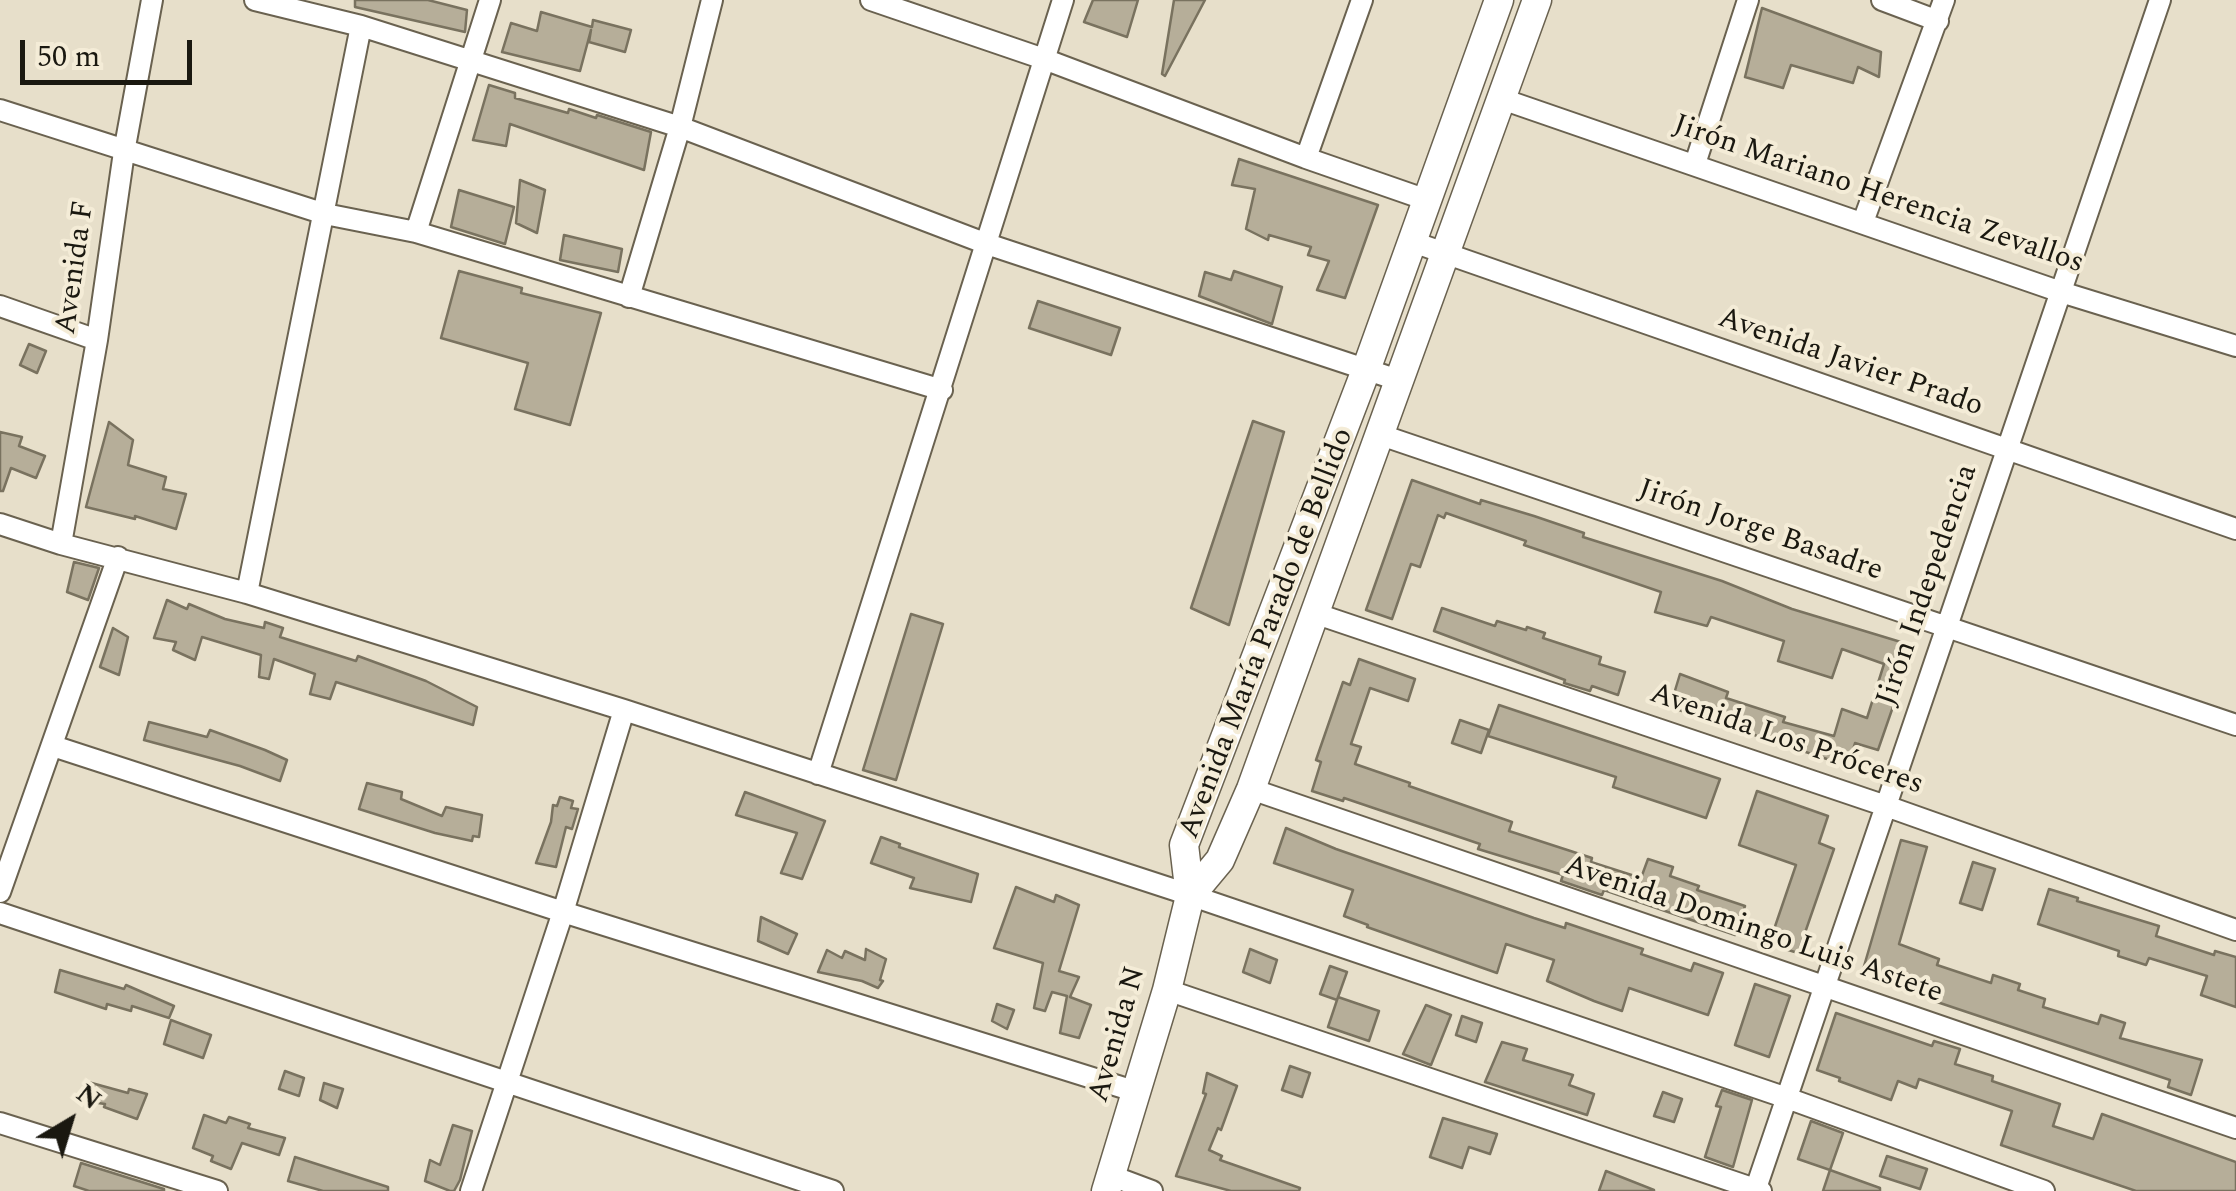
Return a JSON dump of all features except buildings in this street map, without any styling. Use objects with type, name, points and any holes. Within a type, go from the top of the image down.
[{"type":"street","name":"Avenida F","points":[[61,544],[152,0]]},
{"type":"street","points":[[255,0],[307,6],[680,127],[986,244],[1398,380]]},
{"type":"street","points":[[416,232],[490,0]]},
{"type":"street","points":[[629,296],[680,127],[712,0]]},
{"type":"street","points":[[871,0],[1427,200]]},
{"type":"street","points":[[818,774],[1063,0]]},
{"type":"street","points":[[1306,158],[1362,0]]},
{"type":"street","name":"Avenida María Parado de Bellido","points":[[1190,896],[1184,845],[1366,370],[1499,0]]},
{"type":"street","name":"Avenida María Parado de Bellido","points":[[1190,896],[1220,860],[1251,789],[1537,0]]},
{"type":"street","points":[[1695,164],[1748,0]]},
{"type":"street","points":[[1863,222],[1941,10],[1882,0]]},
{"type":"street","name":"Jirón Indepedencia","points":[[1758,1190],[2160,0]]},
{"type":"street","points":[[247,593],[361,26]]},
{"type":"street","name":"Jirón Mariano Herencia Zevallos","points":[[1502,99],[2061,292],[2236,346]]},
{"type":"street","points":[[0,110],[325,214],[416,232],[942,390]]},
{"type":"street","name":"Avenida Javier Prado","points":[[1413,242],[2236,529]]},
{"type":"street","points":[[0,306],[97,340]]},
{"type":"street","name":"Jirón Jorge Basadre","points":[[1378,434],[2236,725]]},
{"type":"street","points":[[0,524],[247,593],[624,710],[1787,1098],[2044,1191]]},
{"type":"street","points":[[0,892],[118,557]]},
{"type":"street","name":"Avenida Los Próceres","points":[[1314,614],[1886,806],[2236,930]]},
{"type":"street","points":[[471,1191],[563,912],[624,710]]},
{"type":"street","points":[[53,746],[563,912],[1137,1092]]},
{"type":"street","name":"Avenida Domingo Luis Astete","points":[[1251,789],[2236,1128]]},
{"type":"street","name":"Avenida N","points":[[1109,1183],[1167,990],[1190,896]]},
{"type":"street","points":[[0,913],[833,1191]]},
{"type":"street","points":[[1167,990],[1758,1190]]},
{"type":"street","points":[[0,1123],[217,1191]]},
{"type":"street","points":[[1109,1183],[1152,1191]]}]
